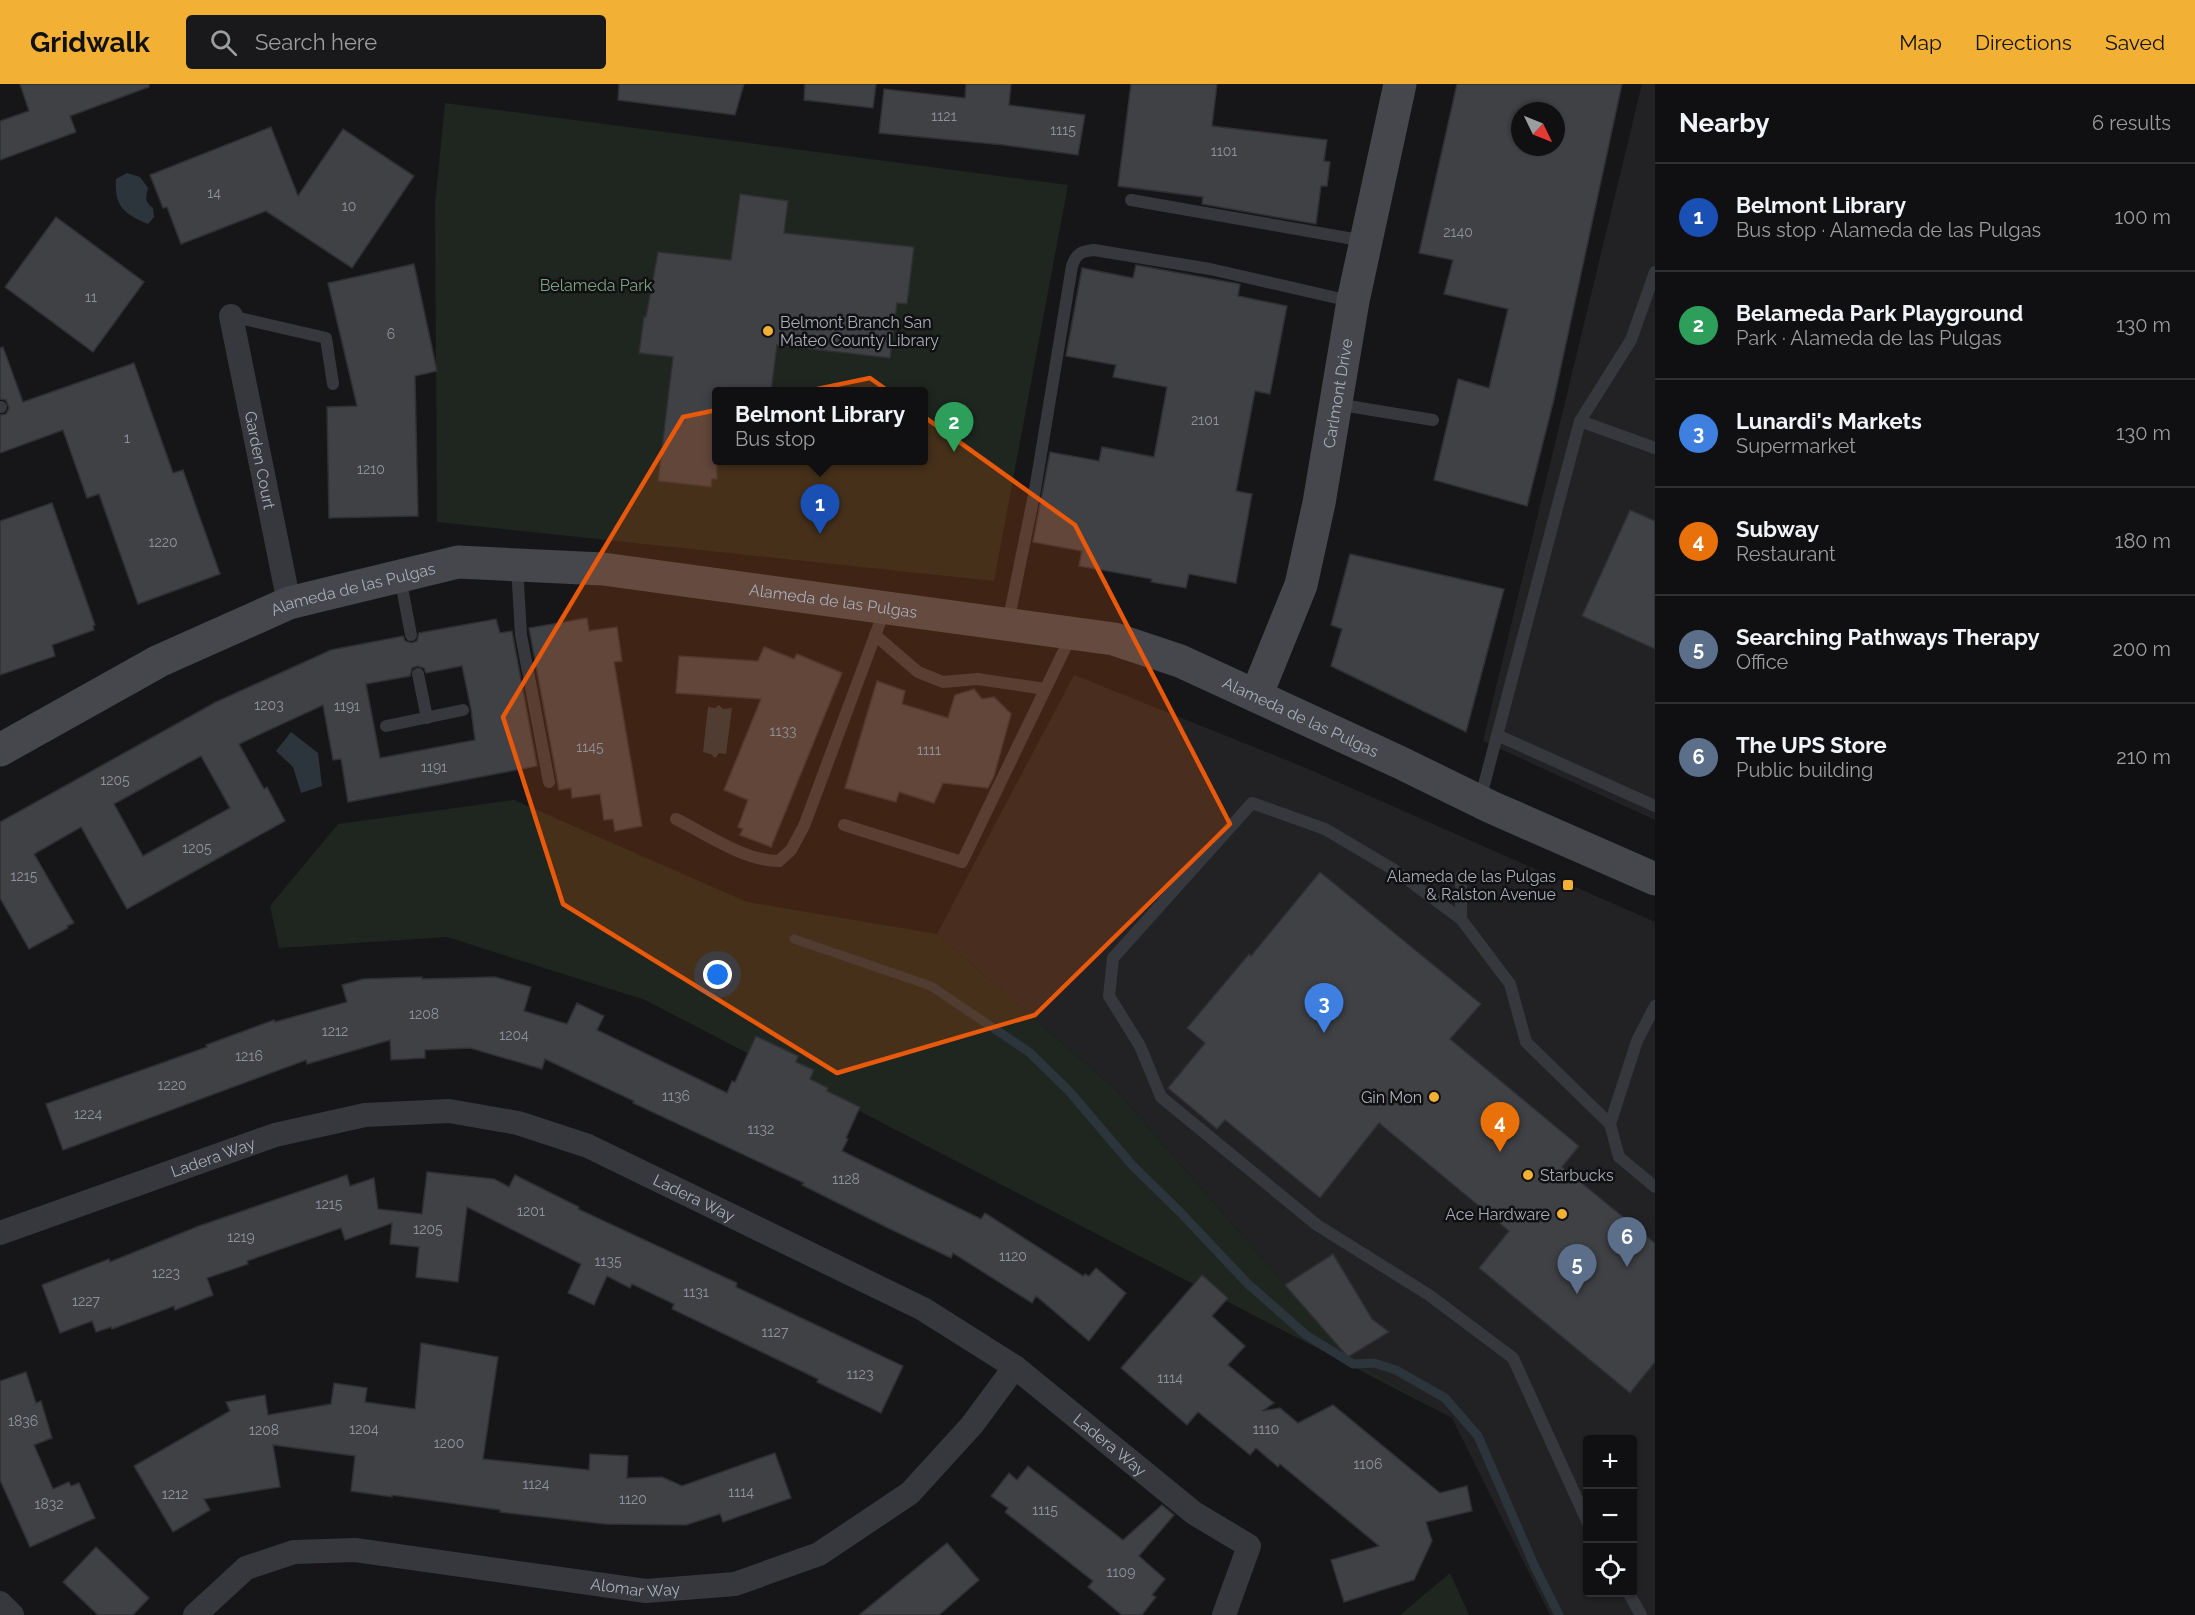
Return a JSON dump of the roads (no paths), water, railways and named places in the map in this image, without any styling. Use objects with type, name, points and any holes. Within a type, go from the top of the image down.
[{"type":"main road","name":"Carlmont Drive","points":[[1256,696],[1301,585],[1319,503],[1353,301],[1400,84]]},
{"type":"main road","name":"Alameda de las Pulgas","points":[[0,750],[159,661],[289,603],[458,562],[603,569],[880,621],[1008,624],[1114,639],[1180,661],[1479,801],[1655,879]]},
{"type":"street","name":"Garden Court","points":[[231,316],[289,603]]},
{"type":"street","name":"Ladera Way","points":[[0,1233],[275,1135],[365,1115],[449,1111],[518,1123],[588,1146],[923,1310],[1015,1367],[1194,1513],[1249,1546],[1224,1615]]},
{"type":"street","name":"Alomar Way","points":[[195,1615],[246,1568],[294,1552],[355,1550],[646,1591],[735,1584],[819,1554],[910,1493],[972,1425],[1015,1367]]},
{"type":"street","points":[[0,1603],[12,1615]]},
{"type":"lane","points":[[1131,200],[1366,241]]},
{"type":"lane","points":[[1008,624],[1035,490],[1075,256],[1082,251],[1094,250],[1210,269],[1353,301]]},
{"type":"lane","points":[[1479,801],[1580,421],[1631,340],[1655,272]]},
{"type":"lane","points":[[231,316],[326,338],[333,384]]},
{"type":"lane","points":[[1335,404],[1433,420]]},
{"type":"lane","points":[[1580,421],[1655,448]]},
{"type":"lane","points":[[517,565],[521,635],[549,782]]},
{"type":"lane","points":[[400,576],[411,635]]},
{"type":"lane","points":[[880,621],[918,672],[943,682],[978,679],[1045,689]]},
{"type":"lane","points":[[676,819],[763,861],[779,861],[792,850],[804,826],[880,621]]},
{"type":"lane","points":[[844,825],[962,862],[1072,632]]},
{"type":"lane","points":[[418,674],[428,718]]},
{"type":"lane","points":[[386,726],[463,710]]},
{"type":"lane","points":[[1497,735],[1655,806]]},
{"type":"lane","points":[[1583,1514],[1512,1358],[1429,1295],[1317,1225],[1161,1097],[1140,1046],[1109,996],[1113,958],[1252,803],[1325,829],[1396,871],[1461,919],[1510,984],[1526,1042],[1610,1124],[1619,1158],[1655,1187]]},
{"type":"lane","points":[[1461,876],[1461,919]]},
{"type":"lane","points":[[1610,1124],[1637,1041],[1655,1006]]},
{"type":"lane","points":[[1630,1597],[1641,1615]]},
{"type":"waterway","points":[[794,939],[931,986],[1029,1052],[1069,1091],[1132,1165],[1248,1284],[1306,1335],[1353,1364],[1374,1363],[1396,1370],[1445,1398],[1478,1436],[1534,1565],[1559,1615]]},
{"type":"place","name":"Belmont Branch San Mateo County Library","points":[[768,331]]},
{"type":"place","name":"Belameda Park Playground","points":[[954,452]]},
{"type":"place","name":"Belmont Library","points":[[820,534]]},
{"type":"place","name":"Alameda de las Pulgas & Ralston Avenue","points":[[1568,885]]},
{"type":"place","name":"Lunardi's Markets","points":[[1324,1033]]},
{"type":"place","name":"Gin Mon","points":[[1434,1097]]},
{"type":"place","name":"Subway","points":[[1500,1152]]},
{"type":"place","name":"Starbucks","points":[[1528,1175]]},
{"type":"place","name":"Ace Hardware","points":[[1562,1214]]},
{"type":"place","name":"The UPS Store","points":[[1627,1267]]},
{"type":"place","name":"Searching Pathways Therapy","points":[[1577,1294]]},
{"type":"park label","name":"Belameda Park","points":[[596,285]]}]
